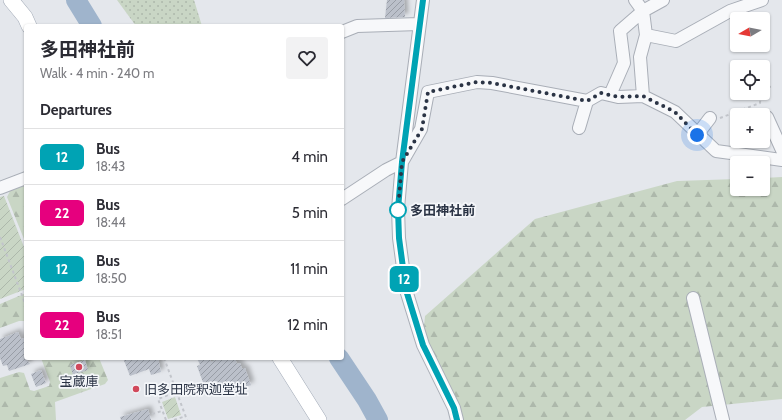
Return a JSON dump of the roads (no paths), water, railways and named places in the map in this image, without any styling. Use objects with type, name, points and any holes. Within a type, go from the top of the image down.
[{"type":"main road","points":[[11,0],[25,17],[28,24]]},
{"type":"main road","points":[[281,360],[319,420]]},
{"type":"street","points":[[423,0],[402,162],[398,209],[399,238],[406,290],[423,345],[454,408],[457,420]]},
{"type":"street","points":[[635,0],[643,11],[646,35],[640,57],[643,96]]},
{"type":"street","points":[[610,95],[624,63],[620,31],[643,11],[663,0]]},
{"type":"street","points":[[646,35],[676,41],[730,11],[762,0]]},
{"type":"street","points":[[344,31],[357,26],[419,24]]},
{"type":"street","points":[[344,198],[386,170],[402,162],[422,129],[428,92],[477,82],[492,83],[587,101],[601,93],[618,97],[643,96],[675,112],[697,135],[716,151],[782,160]]},
{"type":"street","points":[[579,128],[587,101]]},
{"type":"street","points":[[697,135],[710,118]]},
{"type":"street","points":[[770,124],[782,150]]},
{"type":"street","points":[[0,188],[24,179]]},
{"type":"street","points":[[693,298],[723,420]]},
{"type":"waterway","points":[[76,0],[91,24]]},
{"type":"waterway","points":[[340,360],[367,400],[378,420]]},
{"type":"place","name":"多田神社前","points":[[398,210]]},
{"type":"place","name":"宝蔵庫","points":[[79,367]]},
{"type":"place","name":"旧多田院釈迦堂址","points":[[136,389]]}]
